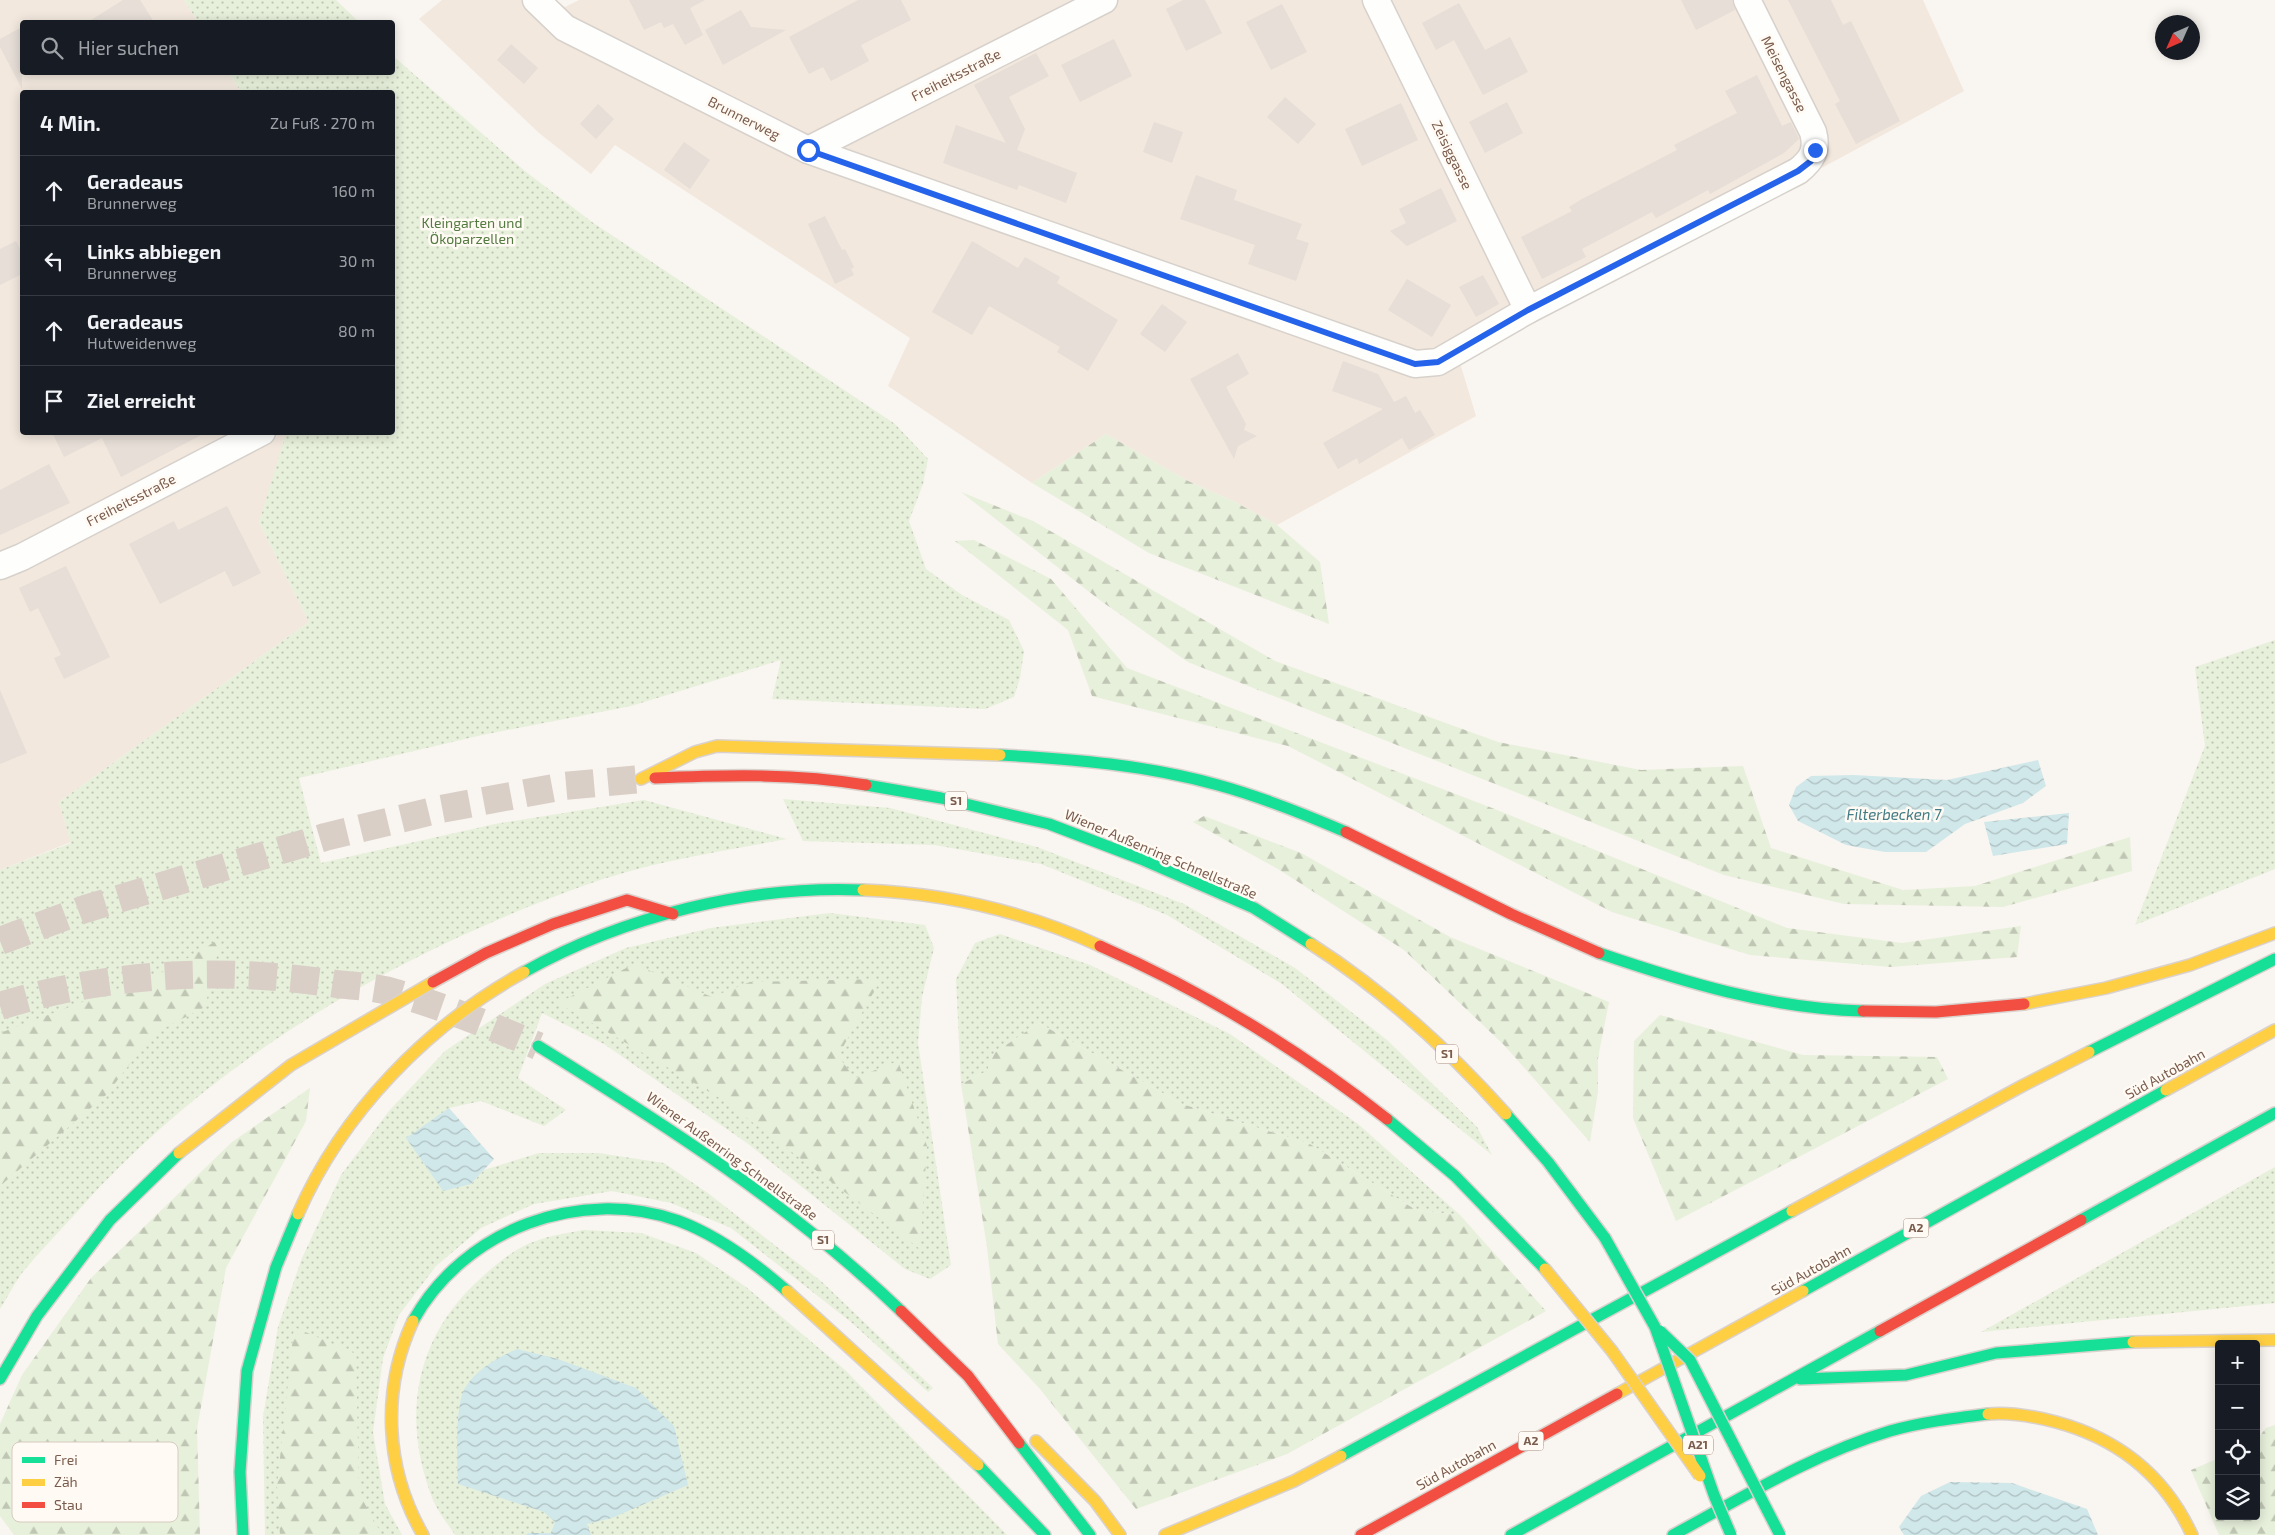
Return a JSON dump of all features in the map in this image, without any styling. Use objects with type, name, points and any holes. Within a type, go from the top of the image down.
[{"type":"highway","name":"Wiener Außenring Schnellstraße","points":[[1681,1396],[1655,1327],[1605,1238],[1548,1162],[1482,1087],[1402,1010],[1337,962],[1254,908],[1141,860],[1049,824],[942,798],[832,779],[721,775],[641,779],[711,747],[1000,754],[1086,760],[1174,774],[1260,798],[1346,832],[1511,915],[1595,952],[1677,981],[1759,1000],[1848,1011],[1935,1014],[2025,1006],[2104,990],[2186,967],[2275,933]]},
{"type":"highway","points":[[243,1535],[240,1480],[247,1372],[269,1288],[283,1247],[304,1201],[328,1158],[354,1120],[385,1083],[460,1013],[506,981],[568,950],[633,924],[721,901],[805,890],[882,888],[960,900],[1046,924],[1117,953],[1185,987],[1264,1033],[1354,1094],[1425,1149],[1496,1215],[1545,1269],[1612,1351],[1714,1495]]},
{"type":"highway","points":[[0,1380],[38,1316],[110,1220],[191,1142],[291,1065],[392,1004],[486,953],[553,924],[627,900],[673,914]]},
{"type":"highway","points":[[1165,1535],[1294,1481],[2022,1086],[2275,959]]},
{"type":"highway","name":"Süd Autobahn","points":[[1361,1535],[2275,1030]]},
{"type":"highway","name":"Wiener Außenring Schnellstraße","points":[[538,1046],[639,1107],[758,1190],[817,1235],[870,1282],[968,1376],[1090,1535]]},
{"type":"highway","points":[[1511,1535],[2275,1114]]},
{"type":"highway","points":[[423,1535],[416,1523],[400,1482],[391,1439],[390,1418],[397,1371],[412,1325],[420,1310],[445,1278],[459,1264],[489,1242],[536,1220],[566,1211],[591,1208],[637,1210],[676,1220],[711,1236],[753,1263],[929,1419],[1042,1531]]},
{"type":"highway","points":[[1655,1327],[1690,1360],[1780,1535]]},
{"type":"highway","points":[[1793,1380],[1906,1375],[1996,1353],[2108,1343],[2275,1340]]},
{"type":"highway","points":[[968,1376],[1067,1470],[1095,1501],[1120,1535]]},
{"type":"highway","name":"A21","points":[[1681,1396],[1714,1495],[1731,1535]]},
{"type":"highway","points":[[1673,1535],[1810,1460],[1879,1434],[1944,1418],[2009,1413],[2061,1422],[2110,1440],[2153,1474],[2184,1513],[2192,1535]]},
{"type":"street","name":"Brunnerweg","points":[[536,0],[565,28],[808,150],[1415,364],[1438,362],[1528,310],[1798,171],[1811,161],[1815,150]]},
{"type":"street","name":"Freiheitsstraße","points":[[808,150],[1104,0]]},
{"type":"street","name":"Zeisiggasse","points":[[1376,0],[1528,310]]},
{"type":"street","name":"Meisengasse","points":[[1747,0],[1814,132],[1815,150]]},
{"type":"street","name":"Freiheitsstraße","points":[[0,566],[22,557],[256,435]]},
{"type":"shaded area","points":[[0,0],[184,0],[197,20],[20,20],[20,75],[230,75],[240,90],[20,90],[20,435],[287,435],[259,522],[309,622],[59,802],[71,842],[0,870]]},
{"type":"shaded area","points":[[442,0],[550,0],[565,7],[579,0],[1923,0],[1964,91],[1460,363],[1476,416],[1277,525],[1235,502],[1186,480],[1106,434],[1032,483],[888,386],[910,338],[615,145],[591,174],[539,133],[419,19]]},
{"type":"green space","points":[[184,0],[336,0],[357,20],[197,20]]},
{"type":"green space","name":"Kleingarten und Ökoparzellen","points":[[395,58],[526,172],[592,222],[895,424],[928,459],[923,484],[909,521],[926,569],[962,595],[1009,620],[1024,651],[1020,678],[1014,697],[985,709],[772,699],[781,660],[631,706],[482,735],[299,778],[321,863],[495,824],[644,800],[787,839],[656,864],[580,887],[440,946],[373,980],[307,1019],[245,1061],[185,1108],[128,1158],[28,1265],[0,1309],[0,870],[71,843],[59,802],[309,622],[259,522],[286,435],[395,435],[395,90],[240,90],[230,75],[395,75]]},
{"type":"green space","points":[[1106,434],[1186,480],[1235,502],[1277,525],[1320,562],[1329,624],[1149,553],[1032,483]]},
{"type":"green space","points":[[961,492],[1033,521],[1275,661],[1498,742],[1641,770],[1743,766],[1771,848],[1903,890],[1975,886],[2130,837],[2132,871],[2003,907],[1844,904],[1724,875],[1188,662],[1101,601]]},
{"type":"green space","points":[[974,540],[1051,579],[1127,668],[1492,808],[1787,928],[1902,943],[2021,926],[2017,957],[1891,967],[1750,955],[1612,912],[1288,746],[1092,696],[1068,630],[955,541]]},
{"type":"green space","points":[[2275,640],[2275,869],[2135,925],[2205,746],[2195,667]]},
{"type":"green space","points":[[783,799],[890,808],[1037,847],[1184,904],[1295,968],[1387,1040],[1477,1127],[1492,1155],[1282,984],[1167,915],[1041,864],[935,845],[803,841]]},
{"type":"green space","points":[[1204,816],[1301,853],[1450,937],[1609,1002],[1598,1058],[1598,1092],[1590,1142],[1504,1045],[1404,950],[1278,869],[1193,822]]},
{"type":"green space","points":[[830,913],[925,925],[934,948],[922,997],[918,1043],[951,1265],[930,1279],[905,1269],[747,1143],[604,1044],[542,1013],[518,1078],[566,1110],[544,1126],[481,1101],[449,1108],[471,1184],[484,1170],[539,1153],[598,1153],[664,1163],[709,1194],[822,1282],[933,1388],[928,1392],[851,1322],[731,1228],[671,1203],[612,1191],[534,1204],[481,1228],[436,1266],[399,1315],[383,1358],[373,1432],[385,1504],[402,1535],[265,1535],[263,1417],[278,1327],[302,1258],[341,1175],[389,1111],[445,1051],[545,984],[626,948],[711,928]]},
{"type":"green space","points":[[1000,934],[1090,965],[1230,1034],[1358,1124],[1460,1215],[1416,1210],[1310,1144],[1182,1104],[1039,1023],[994,1053],[987,1071],[961,1084],[956,979],[975,943]]},
{"type":"green space","points":[[221,938],[205,1007],[153,1034],[106,1095],[0,1186],[0,1033],[168,970]]},
{"type":"green space","points":[[634,964],[712,997],[750,982],[881,979],[838,1056],[855,1078],[898,1061],[927,1146],[920,1249],[723,1100],[558,1003]]},
{"type":"green space","points":[[1660,1015],[1803,1055],[1937,1057],[1948,1079],[1676,1221],[1633,1118],[1634,1041]]},
{"type":"green space","points":[[1039,1023],[1182,1104],[1310,1144],[1416,1210],[1460,1215],[1546,1311],[1287,1454],[1136,1509],[1040,1389],[998,1344],[987,1247],[961,1084],[987,1071],[994,1053]]},
{"type":"green space","points":[[310,1088],[306,1121],[226,1268],[197,1429],[200,1535],[14,1535],[0,1516],[0,1424],[22,1375],[91,1278],[232,1142]]},
{"type":"green space","points":[[2275,1167],[2275,1303],[1981,1332]]},
{"type":"green space","points":[[584,1230],[641,1233],[696,1253],[746,1287],[844,1369],[1007,1535],[455,1535],[433,1500],[423,1470],[418,1440],[416,1410],[420,1381],[428,1353],[440,1327],[458,1302],[499,1262],[528,1244]]},
{"type":"green space","points":[[294,1327],[356,1354],[359,1493],[382,1535],[280,1535],[277,1486]]},
{"type":"green space","points":[[2275,1425],[2275,1535],[2219,1535],[2191,1470],[2215,1460],[2215,1520],[2260,1520],[2260,1436],[2266,1428]]},
{"type":"water","name":"Filterbecken 7","points":[[2038,760],[2046,786],[2023,803],[1965,824],[1926,852],[1885,852],[1846,845],[1798,821],[1789,805],[1796,787],[1811,776],[1853,775],[1947,780]]},
{"type":"water","points":[[2069,813],[2067,844],[1993,856],[1984,822]]},
{"type":"water","points":[[449,1108],[494,1159],[471,1184],[443,1191],[406,1138]]},
{"type":"water","points":[[517,1349],[558,1359],[636,1388],[674,1426],[688,1485],[612,1518],[587,1524],[591,1535],[526,1535],[528,1533],[551,1533],[555,1522],[544,1512],[458,1484],[458,1420],[465,1388],[476,1375],[495,1360]]},
{"type":"water","points":[[1950,1482],[2012,1483],[2087,1509],[2098,1535],[1904,1535],[1899,1527],[1921,1496]]},
{"type":"building","points":[[123,0],[140,0],[153,20],[91,20]]},
{"type":"building","points":[[629,0],[705,0],[690,8],[703,35],[685,45],[673,24],[664,28],[661,22],[644,30]]},
{"type":"building","points":[[858,0],[901,0],[911,20],[861,45],[869,61],[831,81],[823,67],[809,74],[789,37]]},
{"type":"building","points":[[1183,0],[1205,0],[1222,33],[1186,51],[1166,9]]},
{"type":"building","points":[[1681,0],[1732,0],[1735,10],[1696,30]]},
{"type":"building","points":[[1788,0],[1831,0],[1843,25],[1851,21],[1900,121],[1856,144],[1835,104],[1840,101]]},
{"type":"building","points":[[1459,3],[1485,50],[1510,37],[1528,72],[1483,95],[1454,40],[1436,50],[1422,23]]},
{"type":"building","points":[[1282,4],[1307,52],[1271,70],[1246,22]]},
{"type":"building","points":[[741,10],[751,27],[786,30],[723,65],[705,30]]},
{"type":"building","points":[[20,28],[20,75],[22,75],[22,89],[0,47],[0,39]]},
{"type":"building","points":[[1114,39],[1132,76],[1080,102],[1061,65]]},
{"type":"building","points":[[511,44],[538,68],[524,84],[497,60]]},
{"type":"building","points":[[1036,53],[1049,76],[1009,97],[1025,129],[1017,150],[1077,173],[1066,203],[1019,185],[1017,190],[943,163],[956,125],[1006,143],[974,85]]},
{"type":"building","points":[[1757,75],[1782,126],[1791,122],[1799,139],[1784,153],[1710,194],[1708,190],[1656,218],[1652,212],[1582,249],[1586,257],[1542,279],[1521,237],[1572,211],[1569,207],[1582,199],[1677,150],[1674,145],[1737,113],[1725,91]]},
{"type":"building","points":[[1285,97],[1316,124],[1298,144],[1267,117]]},
{"type":"building","points":[[1507,102],[1523,133],[1485,153],[1469,122]]},
{"type":"building","points":[[1401,103],[1418,140],[1362,166],[1345,129]]},
{"type":"building","points":[[598,104],[614,119],[596,139],[580,124]]},
{"type":"building","points":[[1154,122],[1183,132],[1172,163],[1143,152]]},
{"type":"building","points":[[684,142],[710,160],[690,189],[664,170]]},
{"type":"building","points":[[1196,175],[1237,190],[1234,200],[1302,224],[1296,239],[1309,243],[1296,281],[1248,264],[1255,245],[1180,219]]},
{"type":"building","points":[[1441,188],[1457,221],[1407,246],[1390,231],[1406,223],[1399,209]]},
{"type":"building","points":[[825,216],[842,250],[845,249],[854,267],[851,269],[854,275],[835,284],[808,224]]},
{"type":"building","points":[[16,241],[20,249],[20,275],[0,285],[0,249]]},
{"type":"building","points":[[972,241],[1018,268],[1025,257],[1060,277],[1057,283],[1118,320],[1088,371],[1057,352],[1060,347],[989,306],[972,335],[932,312]]},
{"type":"building","points":[[1483,275],[1499,304],[1476,317],[1459,287]]},
{"type":"building","points":[[1407,279],[1451,305],[1432,337],[1388,310]]},
{"type":"building","points":[[1162,304],[1187,322],[1165,352],[1140,334]]},
{"type":"building","points":[[1238,353],[1249,374],[1226,387],[1246,424],[1244,430],[1257,436],[1238,446],[1234,459],[1190,379]]},
{"type":"building","points":[[1343,361],[1378,374],[1394,402],[1406,396],[1415,413],[1420,410],[1435,435],[1409,450],[1402,438],[1359,464],[1357,458],[1338,469],[1323,443],[1383,409],[1332,391]]},
{"type":"building","points":[[53,435],[201,435],[121,477],[102,438],[64,457]]},
{"type":"building","points":[[49,464],[70,503],[0,535],[0,490]]},
{"type":"building","points":[[227,506],[261,573],[233,587],[225,571],[160,604],[129,544],[174,521],[178,530]]},
{"type":"building","points":[[66,566],[110,657],[64,679],[54,658],[61,655],[38,608],[30,612],[19,588]]},
{"type":"building","points":[[0,690],[27,753],[0,764]]},
{"type":"tunnel","points":[[0,941],[85,909],[325,837],[441,809],[564,786],[641,779]]},
{"type":"tunnel","points":[[0,1006],[82,986],[125,980],[167,976],[252,975],[389,991],[450,1011],[538,1046]]},
{"type":"traffic: fast","points":[[1000,755],[1110,764],[1191,778],[1267,800],[1346,832]]},
{"type":"traffic: fast","points":[[866,785],[941,798],[1049,824],[1141,859],[1254,908],[1311,944]]},
{"type":"traffic: fast","points":[[524,972],[563,952],[603,935],[645,920],[688,908],[776,893],[863,890]]},
{"type":"traffic: fast","points":[[1599,953],[1696,984],[1729,992],[1795,1005],[1863,1011]]},
{"type":"traffic: fast","points":[[2089,1052],[2275,959]]},
{"type":"traffic: fast","points":[[538,1046],[633,1106],[727,1169],[816,1236],[901,1311]]},
{"type":"traffic: fast","points":[[1803,1291],[2166,1090]]},
{"type":"traffic: fast","points":[[2081,1220],[2275,1113]]},
{"type":"traffic: fast","points":[[1506,1114],[1548,1162],[1605,1238]]},
{"type":"traffic: fast","points":[[1387,1119],[1455,1176],[1545,1269]]},
{"type":"traffic: fast","points":[[0,1379],[37,1316],[110,1220],[179,1153]]},
{"type":"traffic: fast","points":[[413,1321],[435,1289],[462,1262],[493,1240],[528,1223],[565,1213],[603,1209],[641,1211],[694,1227],[736,1251],[787,1291]]},
{"type":"traffic: fast","points":[[1341,1456],[1792,1211]]},
{"type":"traffic: fast","points":[[243,1535],[240,1472],[247,1371],[276,1267],[298,1214]]},
{"type":"traffic: fast","points":[[1605,1238],[1655,1327],[1714,1495],[1731,1535]]},
{"type":"traffic: fast","points":[[1660,1331],[1690,1360],[1780,1535]]},
{"type":"traffic: fast","points":[[1511,1535],[1880,1331]]},
{"type":"traffic: fast","points":[[1800,1379],[1906,1375],[1996,1353],[2133,1342]]},
{"type":"traffic: fast","points":[[1673,1535],[1779,1477],[1861,1441],[1914,1425],[1988,1414]]},
{"type":"traffic: fast","points":[[1019,1443],[1090,1535]]},
{"type":"traffic: fast","points":[[978,1465],[1045,1535]]},
{"type":"traffic: slow","points":[[641,779],[695,752],[717,746],[1000,755]]},
{"type":"traffic: slow","points":[[863,890],[924,895],[984,906],[1043,923],[1100,946]]},
{"type":"traffic: slow","points":[[2024,1004],[2106,988],[2190,965],[2275,933]]},
{"type":"traffic: slow","points":[[1311,944],[1364,981],[1414,1022],[1506,1114]]},
{"type":"traffic: slow","points":[[298,1214],[316,1177],[338,1141],[391,1075],[454,1018],[489,993],[524,972]]},
{"type":"traffic: slow","points":[[179,1153],[291,1065],[433,982]]},
{"type":"traffic: slow","points":[[2166,1090],[2275,1030]]},
{"type":"traffic: slow","points":[[1792,1211],[2022,1086],[2089,1052]]},
{"type":"traffic: slow","points":[[1545,1269],[1612,1351],[1700,1476]]},
{"type":"traffic: slow","points":[[787,1291],[978,1465]]},
{"type":"traffic: slow","points":[[1617,1394],[1803,1291]]},
{"type":"traffic: slow","points":[[413,1321],[403,1347],[396,1374],[392,1402],[392,1429],[401,1483],[410,1510],[423,1535]]},
{"type":"traffic: slow","points":[[2133,1342],[2275,1340]]},
{"type":"traffic: slow","points":[[1988,1414],[2022,1415],[2056,1422],[2079,1429],[2120,1450],[2154,1478],[2181,1514],[2192,1535]]},
{"type":"traffic: slow","points":[[1036,1441],[1095,1501],[1120,1535]]},
{"type":"traffic: slow","points":[[1165,1535],[1294,1481],[1341,1456]]},
{"type":"traffic: jam","points":[[655,778],[787,777],[813,778],[866,785]]},
{"type":"traffic: jam","points":[[1346,832],[1511,914],[1599,953]]},
{"type":"traffic: jam","points":[[433,982],[486,953],[553,924],[627,900],[673,914]]},
{"type":"traffic: jam","points":[[1100,946],[1213,1002],[1320,1069],[1387,1119]]},
{"type":"traffic: jam","points":[[1863,1011],[1936,1012],[2024,1004]]},
{"type":"traffic: jam","points":[[1880,1331],[2081,1220]]},
{"type":"traffic: jam","points":[[901,1311],[968,1376],[1019,1443]]},
{"type":"traffic: jam","points":[[1361,1535],[1617,1394]]},
{"type":"route","points":[[808,150],[1415,364],[1438,362],[1528,310],[1798,171],[1811,161],[1815,150]]}]
